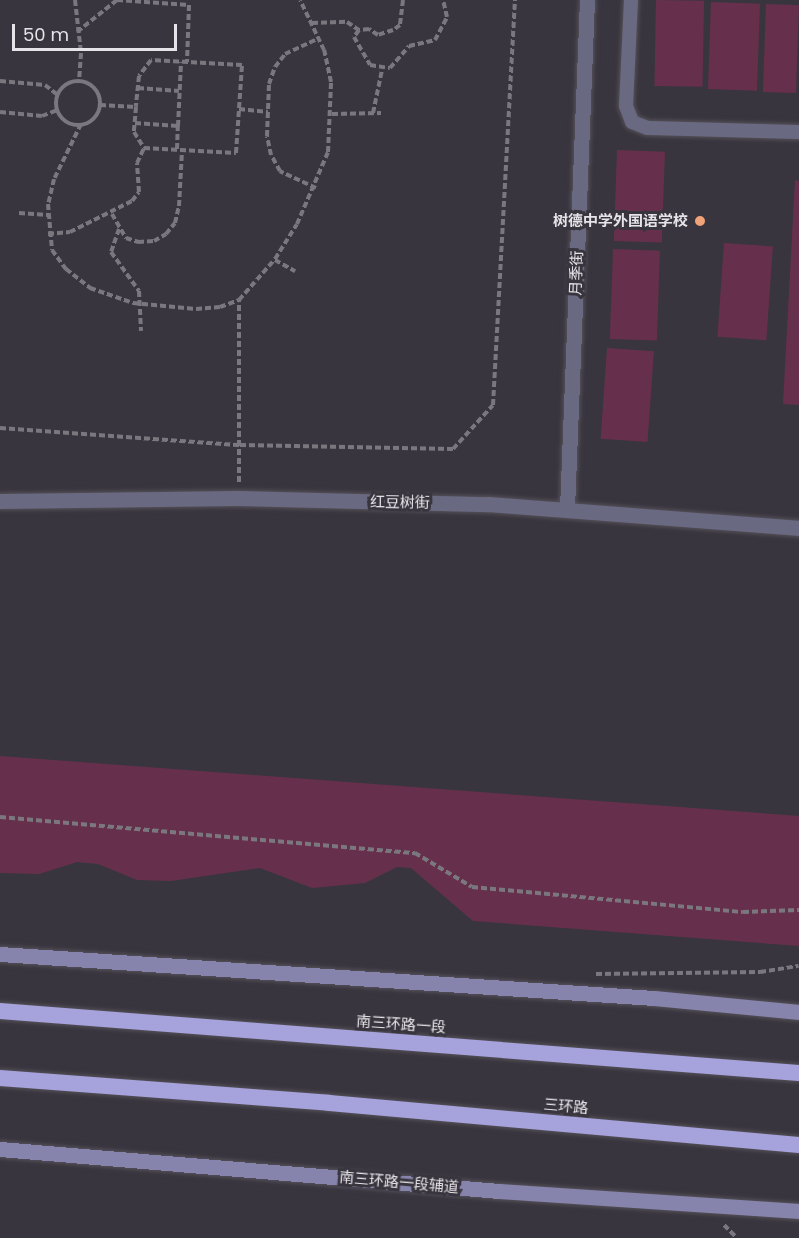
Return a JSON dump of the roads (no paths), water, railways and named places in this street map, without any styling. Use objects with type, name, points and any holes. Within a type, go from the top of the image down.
[{"type":"highway","name":"南三环路一段","points":[[0,1011],[799,1072]]},
{"type":"highway","name":"三环路","points":[[0,1078],[329,1102],[799,1145]]},
{"type":"main road","points":[[0,954],[568,992],[799,1012]]},
{"type":"main road","name":"南三环路一段辅道","points":[[0,1149],[488,1190],[799,1211]]},
{"type":"street","name":"月季街","points":[[567,509],[587,0]]},
{"type":"street","name":"红豆树街","points":[[0,501],[238,498],[567,509],[799,528]]},
{"type":"lane","points":[[631,0],[626,106],[632,122],[648,128],[799,132]]},
{"type":"place","name":"树德中学外国语学校","points":[[700,221]]}]
